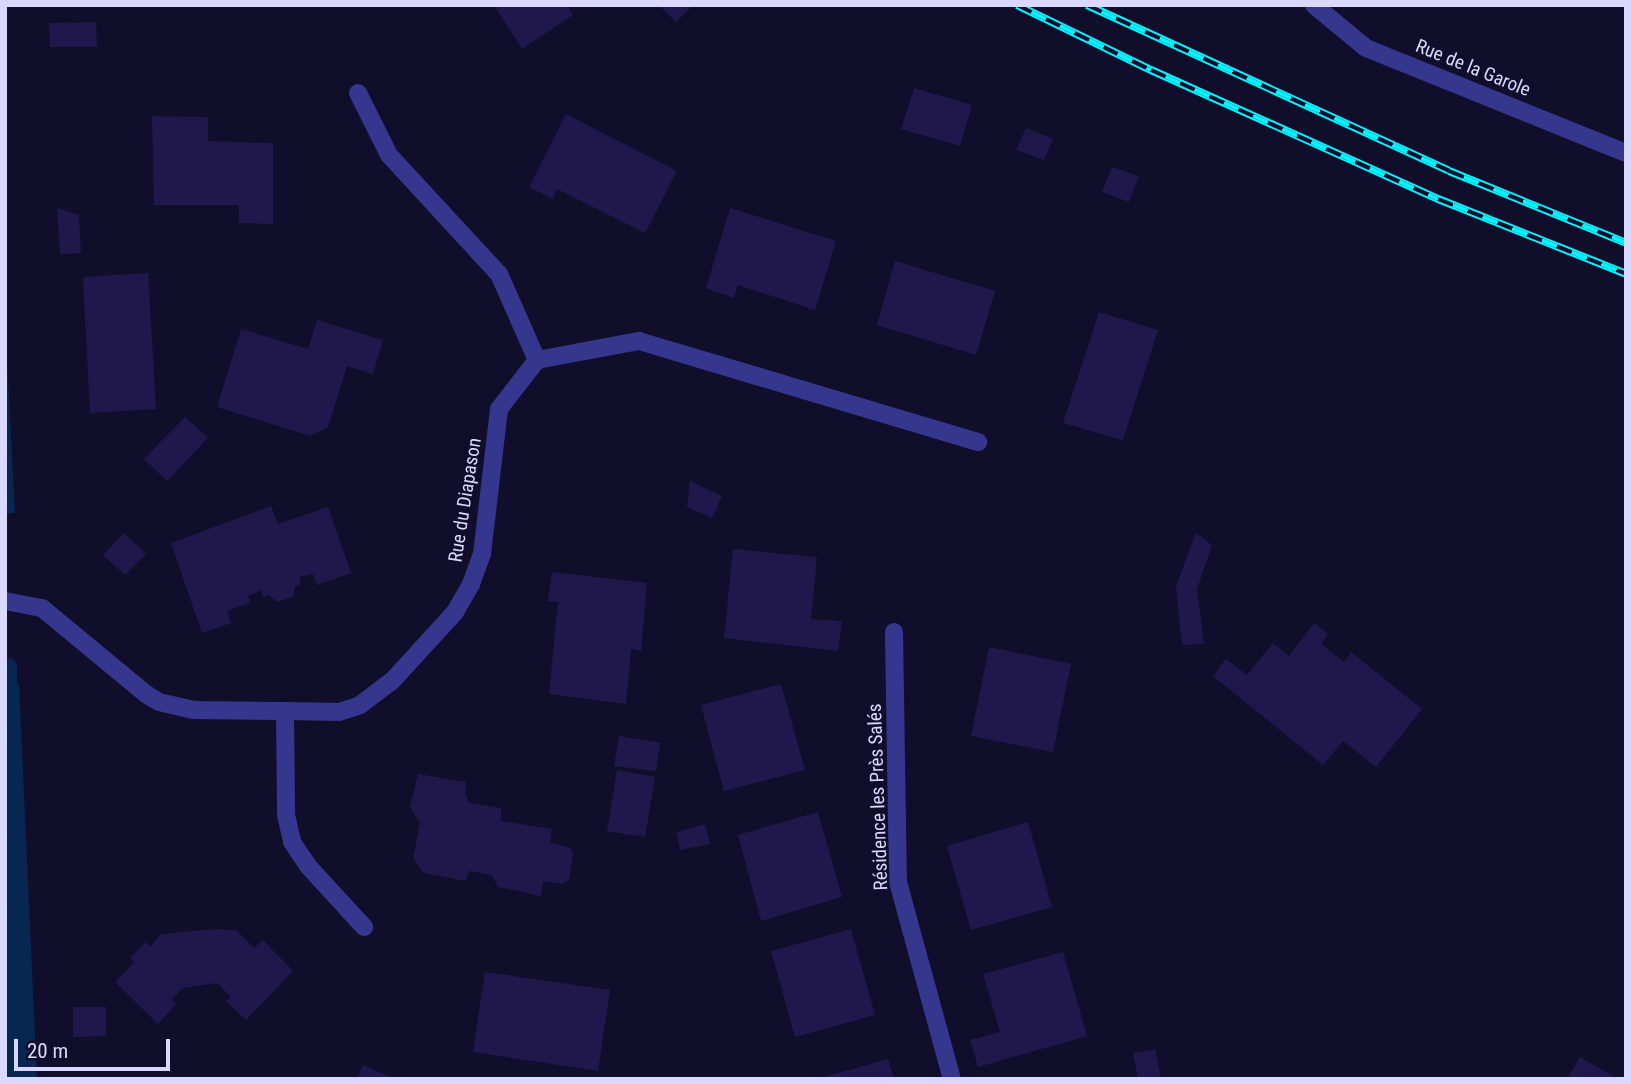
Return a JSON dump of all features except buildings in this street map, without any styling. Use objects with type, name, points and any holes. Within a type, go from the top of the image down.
[{"type":"street","name":"Rue de la Garole","points":[[1314,5],[1366,48],[1626,153]]},
{"type":"street","points":[[358,93],[389,155],[499,274],[537,360],[639,341],[978,442]]},
{"type":"street","name":"Rue du Diapason","points":[[5,601],[42,608],[159,702],[193,710],[339,712],[360,705],[393,680],[455,612],[471,584],[482,554],[499,409],[537,360]]},
{"type":"street","name":"Résidence les Près Salés","points":[[894,632],[898,882],[952,1079]]},
{"type":"street","points":[[285,711],[286,815],[292,842],[308,866],[364,927]]},
{"type":"water","points":[[5,320],[15,513],[5,514]]},
{"type":"water","points":[[19,683],[37,1079],[5,1079],[5,684]]},
{"type":"waterway","points":[[9,666],[9,706]]},
{"type":"railway","points":[[1017,5],[1151,70],[1438,199],[1626,274]]},
{"type":"railway","points":[[1087,5],[1449,171],[1626,243]]}]
